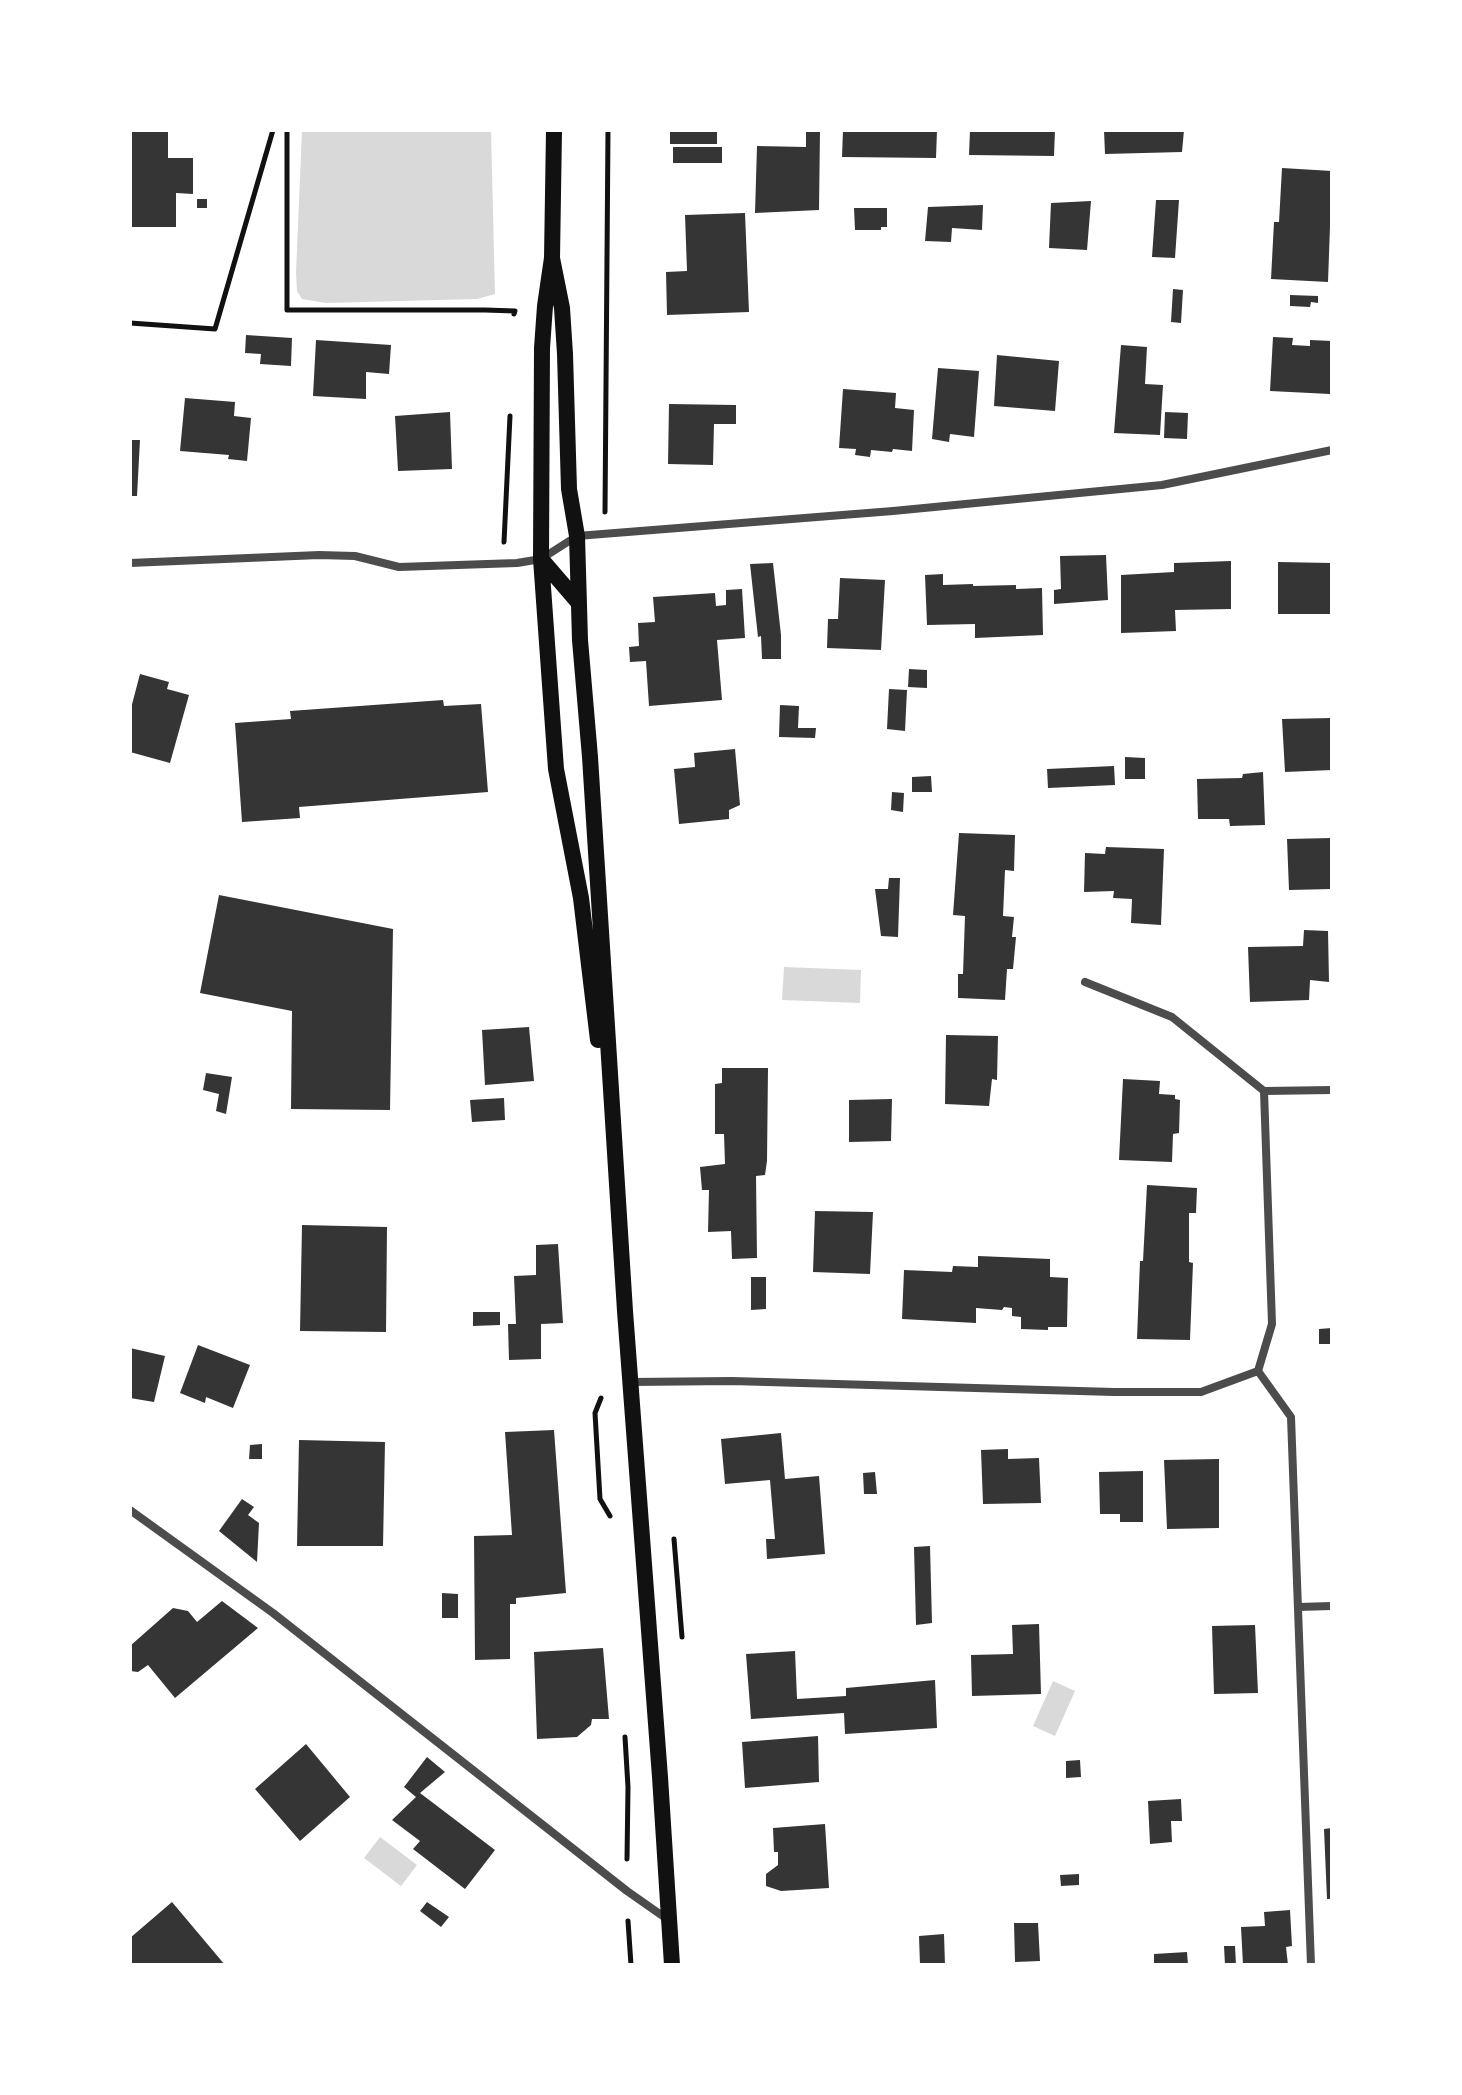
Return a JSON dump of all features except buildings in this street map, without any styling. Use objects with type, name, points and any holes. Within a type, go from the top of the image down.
[{"type":"main road","points":[[554,130],[552,258],[542,348],[541,559],[556,769],[581,898],[619,1217]]},
{"type":"main road","points":[[552,258],[562,308],[569,489],[577,536],[578,602],[672,1965]]},
{"type":"main road","points":[[541,559],[578,602]]},
{"type":"street","points":[[130,563],[319,555],[355,556],[399,567],[503,563],[541,559],[577,536],[893,511],[1162,485],[1332,450]]},
{"type":"street","points":[[1085,982],[1172,1017],[1264,1091],[1332,1090]]},
{"type":"street","points":[[1258,1371],[1272,1324],[1264,1091]]},
{"type":"street","points":[[631,1382],[732,1381],[1098,1392],[1201,1392],[1258,1371]]},
{"type":"street","points":[[1258,1371],[1291,1417],[1311,1965]]},
{"type":"street","points":[[130,1510],[273,1613],[668,1920]]},
{"type":"street","points":[[1298,1607],[1332,1606]]},
{"type":"path","points":[[130,323],[215,329],[273,130]]},
{"type":"path","points":[[287,130],[287,310],[515,311],[514,327]]},
{"type":"path","points":[[569,489],[605,485],[608,130]]},
{"type":"path","points":[[503,563],[510,406]]},
{"type":"path","points":[[604,1390],[595,1413],[600,1499],[612,1519]]},
{"type":"path","points":[[624,1724],[631,1965]]},
{"type":"shaded area","points":[[302,130],[491,130],[495,294],[477,299],[326,303],[302,299],[297,291],[296,273]]},
{"type":"shaded area","points":[[784,967],[861,970],[860,1003],[782,1000]]},
{"type":"shaded area","points":[[1053,1681],[1075,1691],[1055,1736],[1033,1726]]},
{"type":"shaded area","points":[[380,1837],[417,1865],[401,1886],[364,1858]]}]
